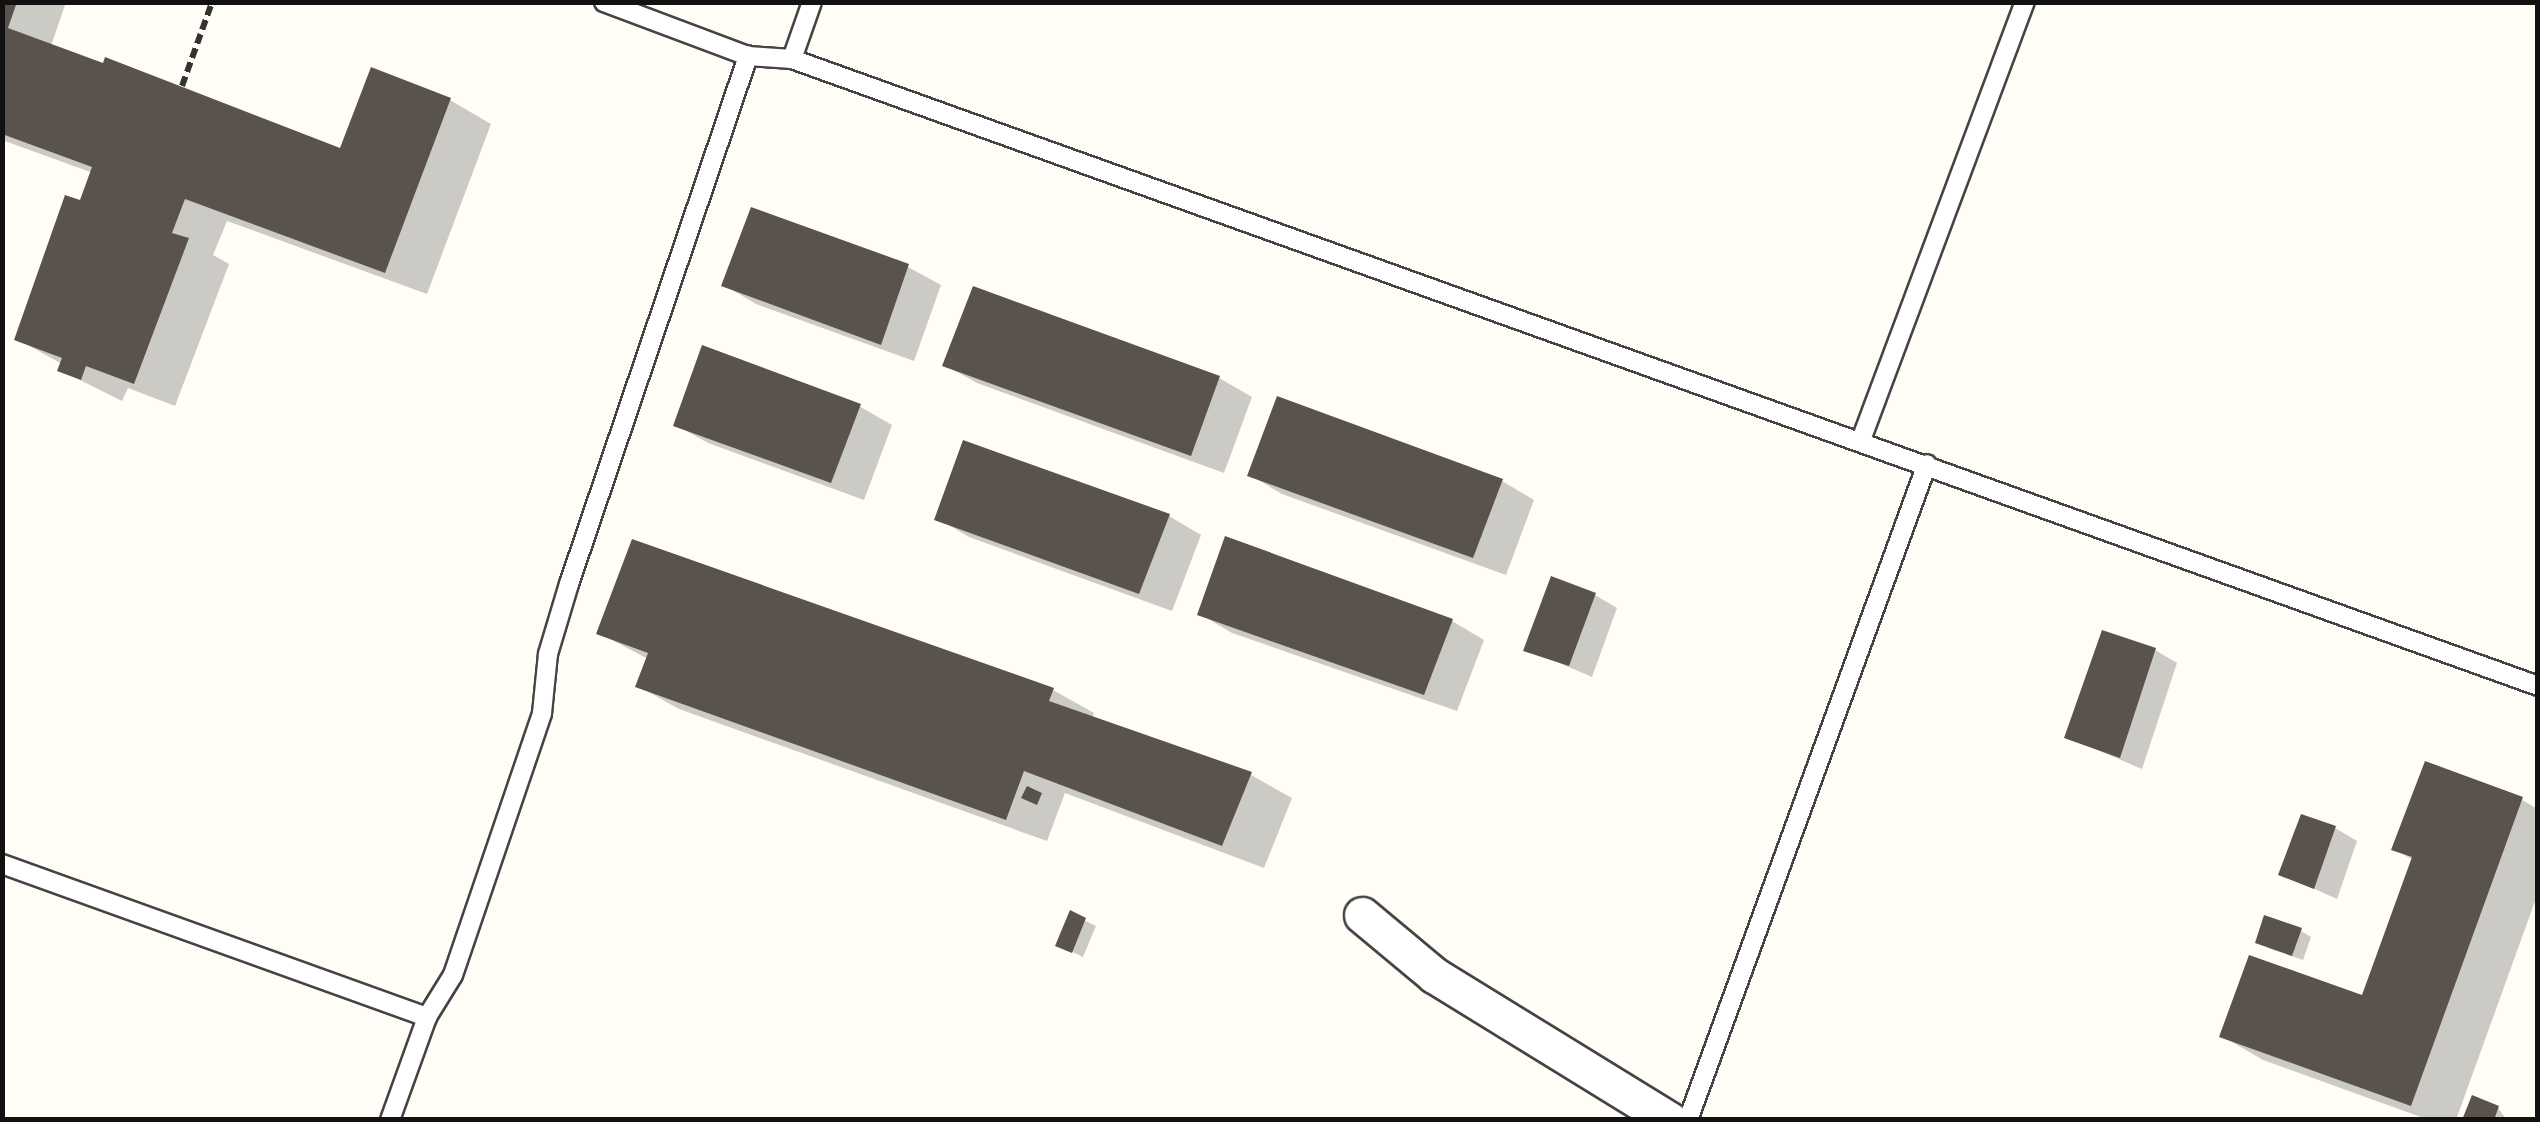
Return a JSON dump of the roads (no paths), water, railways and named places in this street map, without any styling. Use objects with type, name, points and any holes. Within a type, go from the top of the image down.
[{"type":"street","points":[[1362,916],[1434,976],[1670,1120]]},
{"type":"lane","points":[[604,2],[748,56],[792,59],[2538,686]]},
{"type":"lane","points":[[792,59],[812,2]]},
{"type":"lane","points":[[1861,440],[2026,2]]},
{"type":"lane","points":[[390,1120],[427,1017],[453,975],[542,713],[548,654],[569,584],[748,56]]},
{"type":"lane","points":[[1688,1120],[1927,464]]},
{"type":"lane","points":[[2,864],[427,1017]]}]
